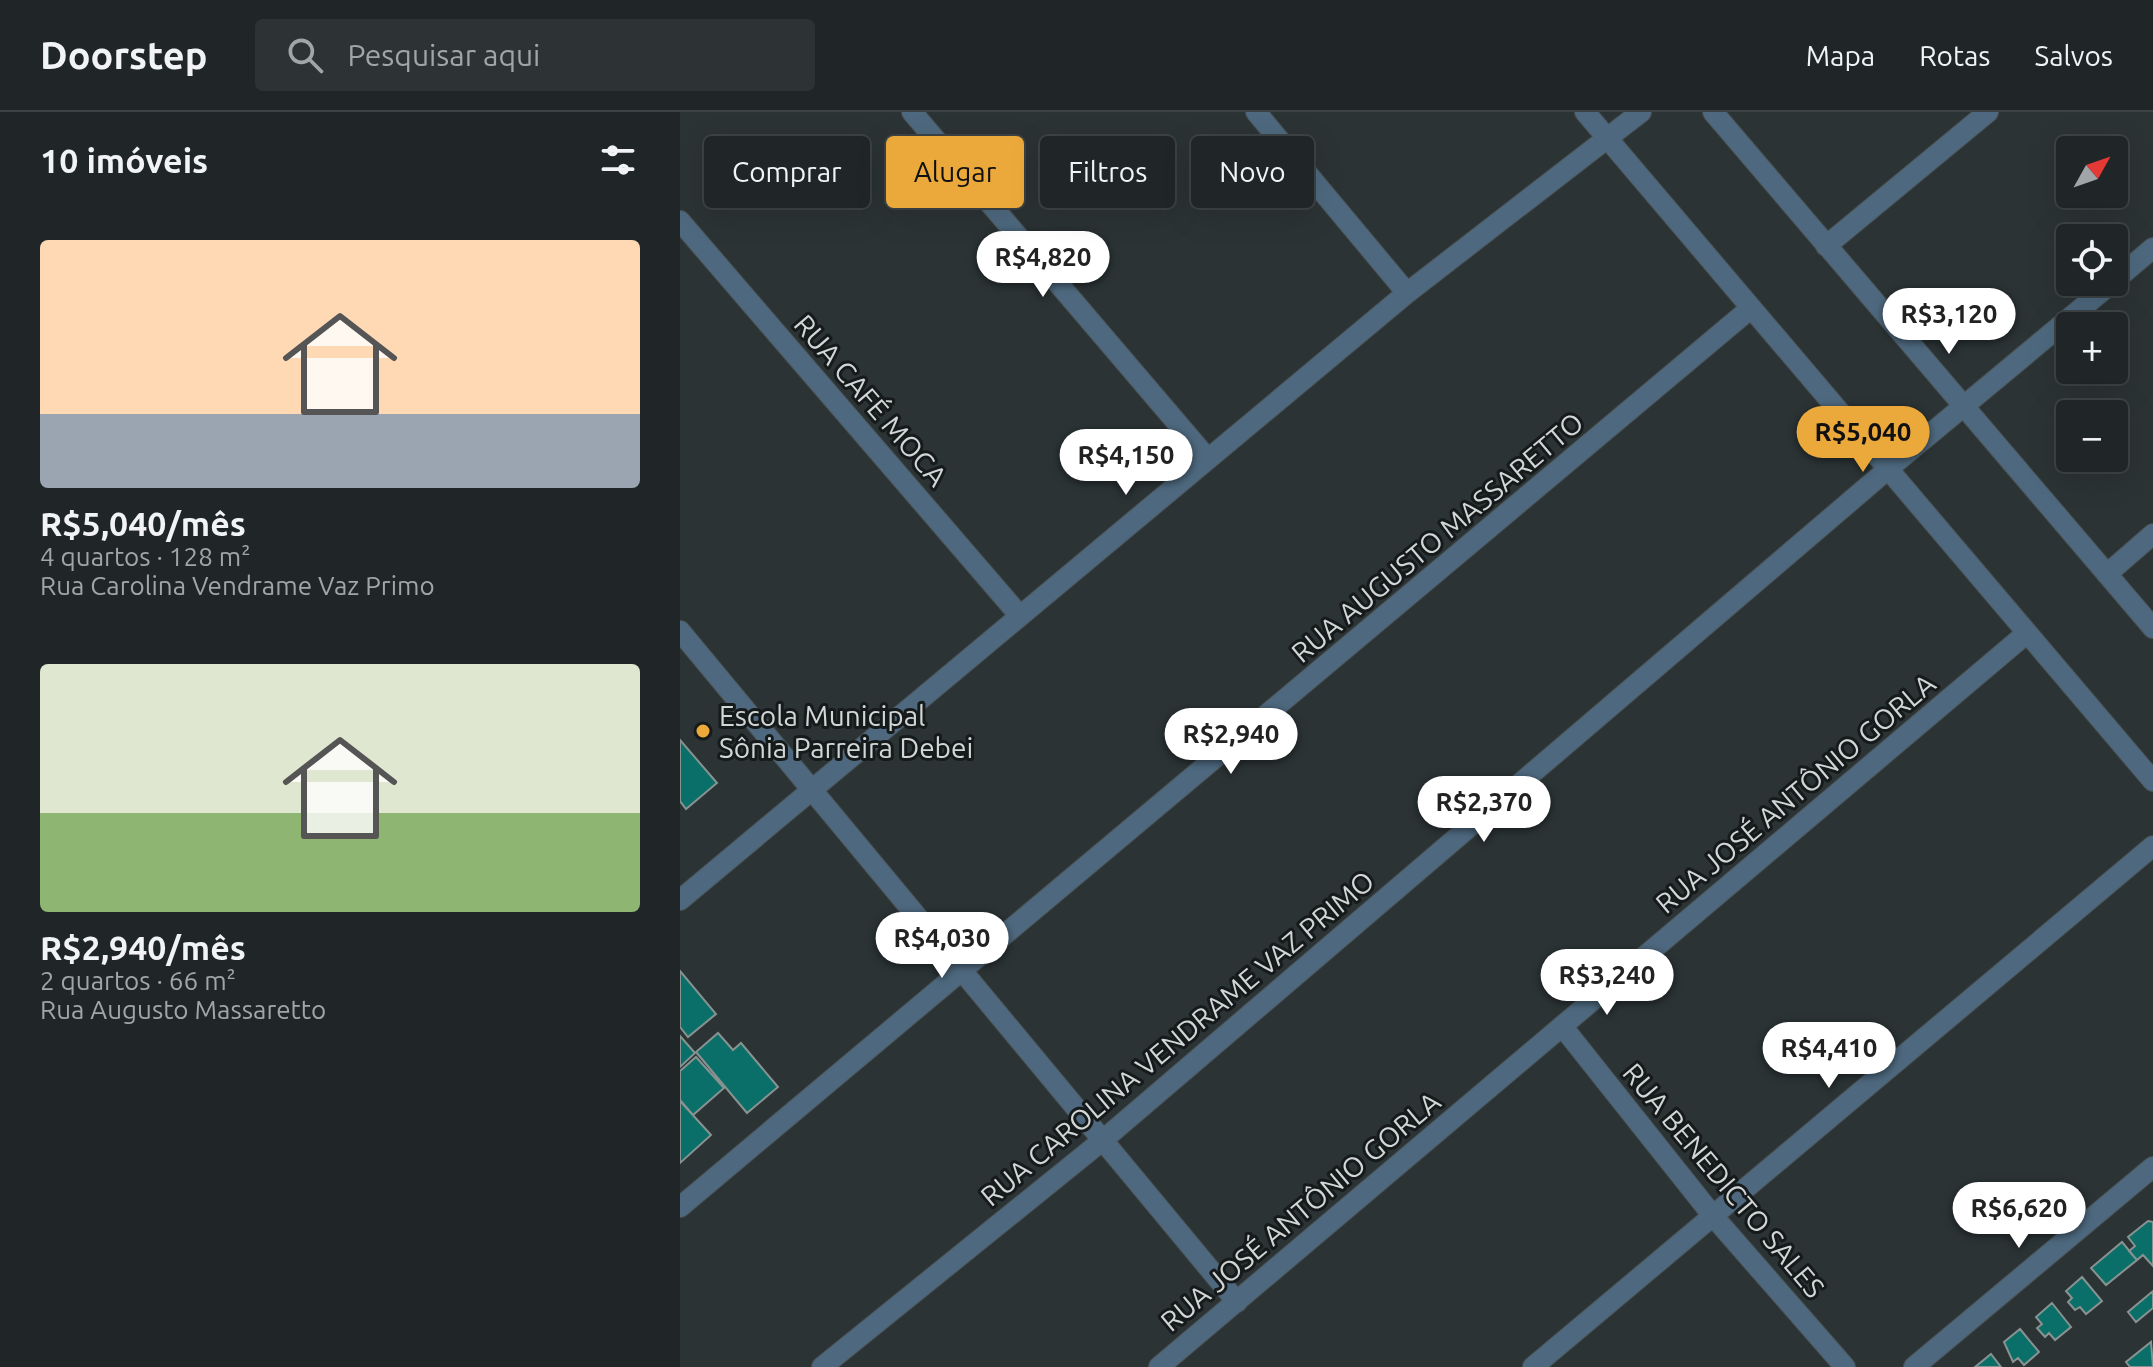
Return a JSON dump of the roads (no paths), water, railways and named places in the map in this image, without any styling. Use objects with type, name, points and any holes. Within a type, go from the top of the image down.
[{"type":"street","points":[[912,112],[1207,458]]},
{"type":"street","points":[[1256,112],[1407,293]]},
{"type":"street","points":[[1585,112],[2153,781]]},
{"type":"street","points":[[680,900],[1407,293],[1641,112]]},
{"type":"street","points":[[1713,112],[2153,628]]},
{"type":"street","points":[[1826,246],[1988,112]]},
{"type":"street","name":"RUA CAFÉ MOCA","points":[[680,221],[1020,616]]},
{"type":"street","name":"RUA CAROLINA VENDRAME VAZ PRIMO","points":[[2128,270],[2153,248]]},
{"type":"street","name":"RUA CAROLINA VENDRAME VAZ PRIMO","points":[[822,1367],[1103,1140],[1888,469],[2097,296]]},
{"type":"street","name":"RUA AUGUSTO MASSARETTO","points":[[680,1207],[965,972],[1751,308]]},
{"type":"street","points":[[2107,574],[2153,534]]},
{"type":"street","points":[[680,631],[1237,1302]]},
{"type":"street","name":"RUA JOSÉ ANTÔNIO GORLA","points":[[1159,1367],[2027,633]]},
{"type":"street","points":[[1533,1367],[2153,846]]},
{"type":"street","name":"RUA BENEDICTO SALES","points":[[1562,1026],[1713,1216],[1845,1367]]},
{"type":"street","points":[[1914,1367],[2153,1167]]},
{"type":"place","name":"Escola Municipal Sônia Parreira Debei","points":[[703,731]]}]
